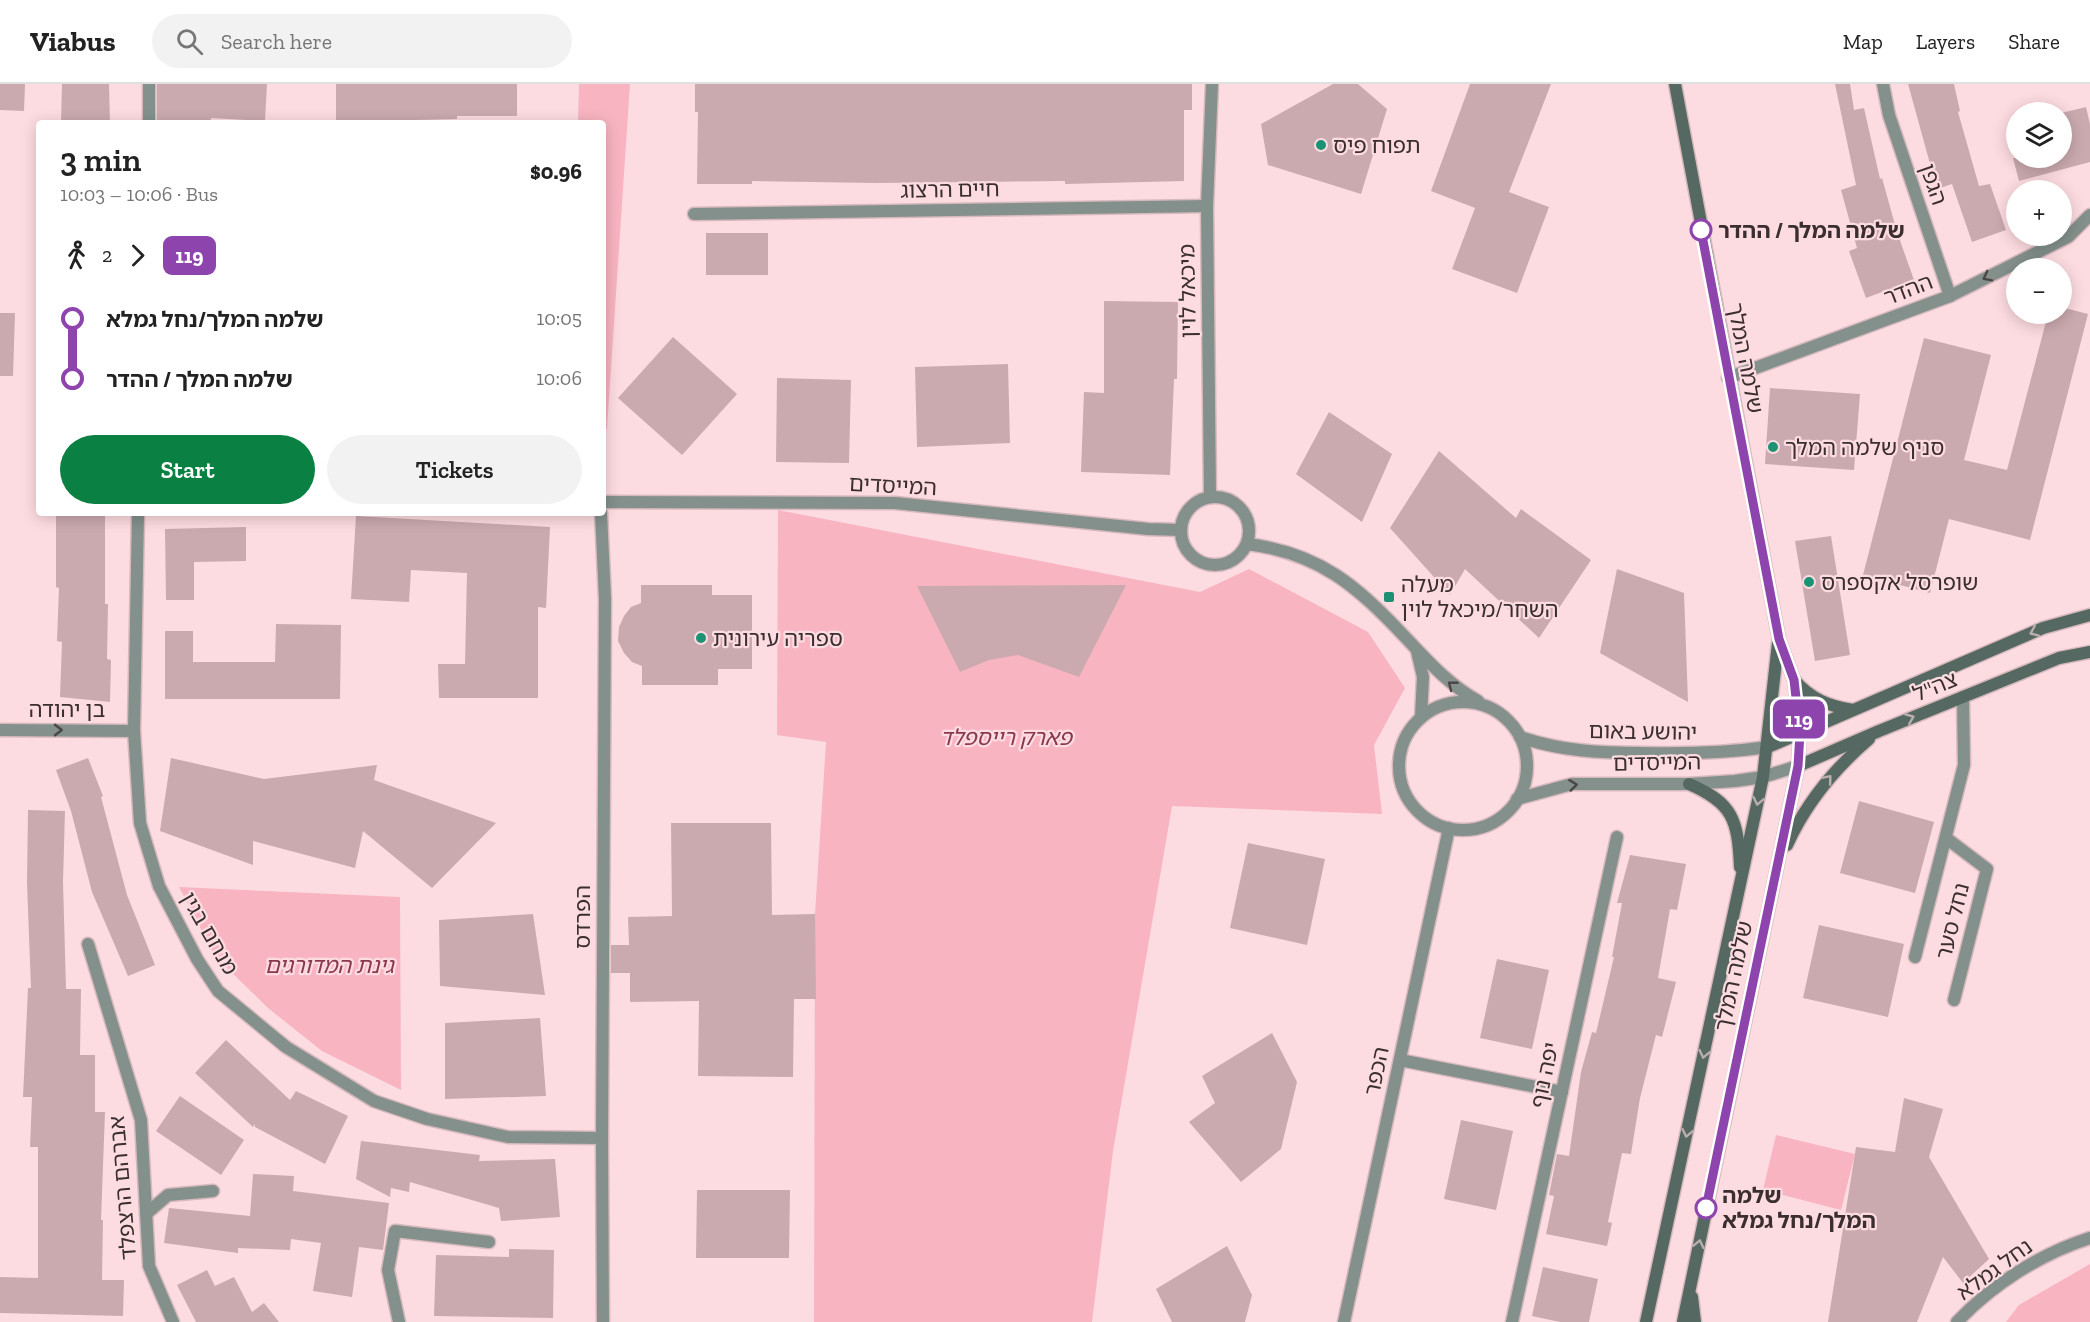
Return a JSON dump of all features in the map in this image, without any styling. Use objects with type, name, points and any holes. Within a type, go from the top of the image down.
[{"type":"street","points":[[149,84],[149,120]]},
{"type":"street","name":"מיכאל לוין","points":[[1210,497],[1207,206],[1212,84]]},
{"type":"street","name":"שלמה המלך","points":[[1675,84],[1728,378],[1779,639],[1794,680],[1800,733],[1798,766],[1683,1322]]},
{"type":"street","name":"הגפן","points":[[1883,84],[1889,115],[1950,296]]},
{"type":"street","name":"חיים הרצוג","points":[[694,214],[1207,206]]},
{"type":"street","name":"ההדר","points":[[1728,378],[1950,296],[2068,237],[2090,215]]},
{"type":"street","points":[[1210,497],[1222,497],[1233,502],[1248,520],[1250,532],[1247,544],[1234,560],[1213,566],[1193,558],[1182,540],[1181,530],[1185,514],[1190,508],[1210,497]]},
{"type":"street","name":"המייסדים","points":[[606,502],[895,504],[1148,529],[1181,530]]},
{"type":"street","name":"מנחם בגין","points":[[138,516],[134,731],[140,823],[159,886],[197,959],[218,991],[286,1047],[374,1101],[427,1119],[508,1137],[602,1138]]},
{"type":"street","name":"הפרדס","points":[[601,516],[605,599],[603,1322]]},
{"type":"street","points":[[1247,544],[1276,547],[1299,554],[1327,568],[1387,618],[1444,679],[1459,691],[1495,710],[1514,727],[1524,749],[1526,775],[1517,799],[1499,818],[1475,828],[1449,828],[1423,816],[1405,794],[1400,780],[1401,751],[1412,727],[1434,708],[1449,703],[1480,704],[1495,710]]},
{"type":"street","name":"צה\"ל","points":[[1800,733],[2043,628],[2090,615]]},
{"type":"street","name":"שלמה המלך","points":[[1646,1322],[1763,777],[1779,639]]},
{"type":"street","points":[[1417,650],[1423,677],[1421,717]]},
{"type":"street","name":"צה\"ל","points":[[1798,766],[2059,658],[2090,652]]},
{"type":"street","points":[[1794,680],[1812,698],[1825,704],[1854,710]]},
{"type":"street","name":"נחל סער","points":[[1915,957],[1964,765],[1963,697]]},
{"type":"street","name":"בן יהודה","points":[[0,730],[134,731]]},
{"type":"street","points":[[1778,865],[1794,829],[1826,780],[1879,731]]},
{"type":"street","points":[[1768,747],[1800,733]]},
{"type":"street","name":"יהושע באום","points":[[1520,737],[1549,747],[1588,753],[1696,754],[1768,747]]},
{"type":"street","name":"המייסדים","points":[[1517,799],[1572,784],[1689,784],[1763,777],[1798,766]]},
{"type":"street","points":[[1689,784],[1718,798],[1730,812],[1737,832],[1740,886]]},
{"type":"street","name":"הכפר","points":[[1344,1322],[1449,828]]},
{"type":"street","name":"יפה נוף","points":[[1512,1322],[1617,837]]},
{"type":"street","name":"נחל סער","points":[[1946,838],[1987,869],[1954,1000]]},
{"type":"street","name":"אברהם הרצפלד","points":[[88,944],[141,1120],[149,1266],[173,1322]]},
{"type":"street","points":[[1400,1060],[1562,1092]]},
{"type":"street","points":[[146,1214],[168,1196],[213,1191]]},
{"type":"street","points":[[399,1322],[388,1270],[395,1231],[489,1242]]},
{"type":"street","name":"נחל גמלא","points":[[1958,1322],[2016,1273],[2042,1258],[2090,1238]]},
{"type":"street","points":[[1691,1279],[1695,1322]]},
{"type":"green space","points":[[579,84],[630,84],[606,429],[606,120],[578,120]]},
{"type":"green space","name":"פארק רייספלד","points":[[778,510],[1200,592],[1249,569],[1368,632],[1405,688],[1374,745],[1382,814],[1172,806],[1113,1151],[1092,1322],[814,1322],[815,914],[826,742],[777,735]]},
{"type":"green space","name":"גינת המדורגים","points":[[179,887],[400,897],[401,1090],[322,1051],[268,1008],[215,956]]},
{"type":"green space","points":[[1776,1135],[1855,1154],[1841,1210],[1763,1190]]},
{"type":"green space","points":[[2090,1264],[2090,1322],[2006,1322],[2019,1305]]},
{"type":"building","points":[[0,84],[25,84],[24,111],[0,110]]},
{"type":"building","points":[[62,84],[109,84],[110,120],[61,120]]},
{"type":"building","points":[[157,84],[267,84],[265,120],[211,118],[211,120],[157,120]]},
{"type":"building","points":[[336,84],[517,84],[517,116],[336,120]]},
{"type":"building","points":[[695,84],[1192,84],[1192,110],[1184,110],[1184,181],[1065,184],[1065,181],[876,183],[752,181],[752,184],[697,184],[698,112],[695,112]]},
{"type":"building","name":"תפוח פיס","points":[[1333,84],[1358,84],[1387,109],[1361,194],[1268,165],[1261,124]]},
{"type":"building","points":[[1470,84],[1551,84],[1509,192],[1549,207],[1517,293],[1452,269],[1475,208],[1431,191]]},
{"type":"building","points":[[1835,84],[1850,84],[1854,110],[1864,108],[1880,179],[1882,178],[1897,232],[1914,280],[1866,298],[1849,251],[1857,248],[1841,190],[1856,185]]},
{"type":"building","points":[[1908,84],[1954,84],[1960,111],[1958,112],[1979,186],[1990,184],[2006,230],[1972,242],[1952,184],[1937,189]]},
{"type":"building","points":[[2086,107],[2090,124],[2090,162],[2072,167],[2072,110]]},
{"type":"building","points":[[2016,168],[2068,168],[2023,180],[2019,180]]},
{"type":"building","points":[[706,233],[768,233],[768,275],[706,275]]},
{"type":"building","points":[[1104,301],[1178,302],[1177,379],[1174,379],[1170,475],[1081,472],[1084,392],[1104,393]]},
{"type":"building","points":[[2072,310],[2088,314],[2030,540],[1949,519],[1930,593],[1863,575],[1924,338],[1991,355],[1964,460],[2007,470],[2045,324],[2072,324]]},
{"type":"building","points":[[0,313],[15,313],[13,376],[0,376]]},
{"type":"building","points":[[673,337],[737,394],[682,455],[618,398]]},
{"type":"building","points":[[1008,364],[1010,443],[917,447],[915,367]]},
{"type":"building","points":[[777,378],[851,380],[849,463],[776,462]]},
{"type":"building","points":[[1770,388],[1860,394],[1854,470],[1765,464]]},
{"type":"building","points":[[1329,412],[1392,454],[1362,522],[1296,474]]},
{"type":"building","points":[[1439,451],[1516,518],[1521,509],[1591,560],[1539,638],[1465,569],[1450,595],[1390,528]]},
{"type":"building","points":[[56,516],[105,516],[105,604],[108,604],[107,659],[111,660],[110,702],[60,697],[62,642],[57,641],[59,588],[56,587]]},
{"type":"building","points":[[356,516],[550,527],[546,608],[538,607],[538,698],[439,698],[438,664],[465,664],[467,573],[411,570],[409,602],[351,599]]},
{"type":"building","points":[[246,527],[246,561],[194,562],[194,600],[166,600],[165,529]]},
{"type":"building","points":[[1831,536],[1850,655],[1815,661],[1795,541]]},
{"type":"building","points":[[1617,569],[1684,593],[1688,702],[1600,653]]},
{"type":"building","points":[[641,585],[712,585],[712,595],[752,595],[752,669],[718,669],[718,685],[642,685],[642,666],[632,662],[618,641],[619,627],[624,616],[631,607],[641,603]]},
{"type":"building","points":[[1126,585],[1079,677],[1018,655],[989,660],[960,672],[917,586]]},
{"type":"building","points":[[276,624],[341,625],[340,699],[165,699],[165,631],[193,631],[193,662],[275,662]]},
{"type":"building","points":[[88,758],[103,796],[101,797],[127,895],[155,965],[128,976],[92,892],[71,811],[56,770]]},
{"type":"building","points":[[171,758],[264,779],[377,765],[374,780],[496,823],[432,888],[363,831],[355,868],[253,841],[253,865],[160,831]]},
{"type":"building","points":[[1859,801],[1934,822],[1915,893],[1840,873]]},
{"type":"building","points":[[28,810],[65,811],[63,882],[66,989],[81,989],[80,1055],[95,1055],[95,1112],[105,1112],[101,1220],[103,1220],[102,1280],[124,1280],[123,1316],[0,1313],[0,1277],[38,1278],[38,1147],[30,1147],[32,1097],[23,1097],[28,988],[31,988],[27,883]]},
{"type":"building","points":[[671,823],[771,823],[772,915],[815,914],[816,999],[794,999],[793,1077],[698,1076],[699,1001],[630,1002],[630,973],[611,973],[611,945],[629,945],[628,917],[672,916]]},
{"type":"building","points":[[1248,843],[1325,859],[1307,945],[1230,928]]},
{"type":"building","points":[[1630,855],[1686,864],[1677,910],[1670,909],[1658,978],[1676,982],[1662,1037],[1656,1035],[1640,1098],[1631,1154],[1622,1153],[1608,1222],[1612,1223],[1607,1246],[1546,1234],[1554,1196],[1549,1195],[1557,1154],[1569,1156],[1581,1072],[1592,1032],[1596,1033],[1614,957],[1612,957],[1622,903],[1617,903]]},
{"type":"building","points":[[533,914],[545,995],[440,986],[439,920]]},
{"type":"building","points":[[1819,925],[1904,944],[1888,1017],[1803,998]]},
{"type":"building","points":[[1497,959],[1549,970],[1532,1049],[1480,1038]]},
{"type":"building","points":[[540,1018],[546,1096],[445,1099],[445,1023]]},
{"type":"building","points":[[1272,1033],[1297,1082],[1281,1149],[1241,1182],[1189,1122],[1215,1103],[1202,1076]]},
{"type":"building","points":[[226,1040],[290,1100],[296,1091],[348,1116],[325,1164],[255,1127],[255,1124],[253,1127],[195,1073]]},
{"type":"building","points":[[180,1096],[244,1140],[221,1175],[156,1131]]},
{"type":"building","points":[[1904,1098],[1943,1109],[1929,1157],[1989,1259],[1963,1283],[1943,1257],[1917,1322],[1828,1322],[1856,1147],[1895,1152]]},
{"type":"building","points":[[1461,1120],[1513,1131],[1496,1210],[1444,1199]]},
{"type":"building","points":[[361,1141],[480,1155],[479,1161],[555,1159],[560,1217],[501,1221],[499,1208],[410,1182],[409,1192],[391,1188],[390,1197],[356,1179]]},
{"type":"building","points":[[253,1174],[294,1176],[293,1191],[389,1203],[383,1250],[359,1247],[352,1297],[313,1291],[321,1243],[291,1239],[290,1250],[238,1248],[238,1253],[164,1243],[169,1208],[250,1216]]},
{"type":"building","points":[[697,1190],[790,1190],[789,1258],[696,1258]]},
{"type":"building","points":[[1227,1246],[1252,1295],[1245,1322],[1172,1322],[1156,1289]]},
{"type":"building","points":[[509,1249],[554,1250],[553,1318],[434,1316],[436,1255],[509,1257]]},
{"type":"building","points":[[1543,1267],[1598,1279],[1589,1322],[1560,1322],[1532,1316]]},
{"type":"building","points":[[207,1270],[215,1286],[234,1277],[252,1312],[264,1303],[279,1322],[196,1322],[177,1285]]},
{"type":"bus line","name":"119","points":[[1701,230],[1779,639],[1794,680],[1800,733],[1798,766],[1706,1208]]},
{"type":"place","name":"תפוח פיס","points":[[1321,145]]},
{"type":"place","name":"שלמה המלך / ההדר","points":[[1701,230]]},
{"type":"place","name":"סניף שלמה המלך","points":[[1773,447]]},
{"type":"place","name":"שופרסל אקספרס","points":[[1809,582]]},
{"type":"place","name":"מעלה השחר/מיכאל לוין","points":[[1389,597]]},
{"type":"place","name":"ספריה עירונית","points":[[701,638]]},
{"type":"place","name":"שלמה המלך/נחל גמלא","points":[[1706,1208]]}]
